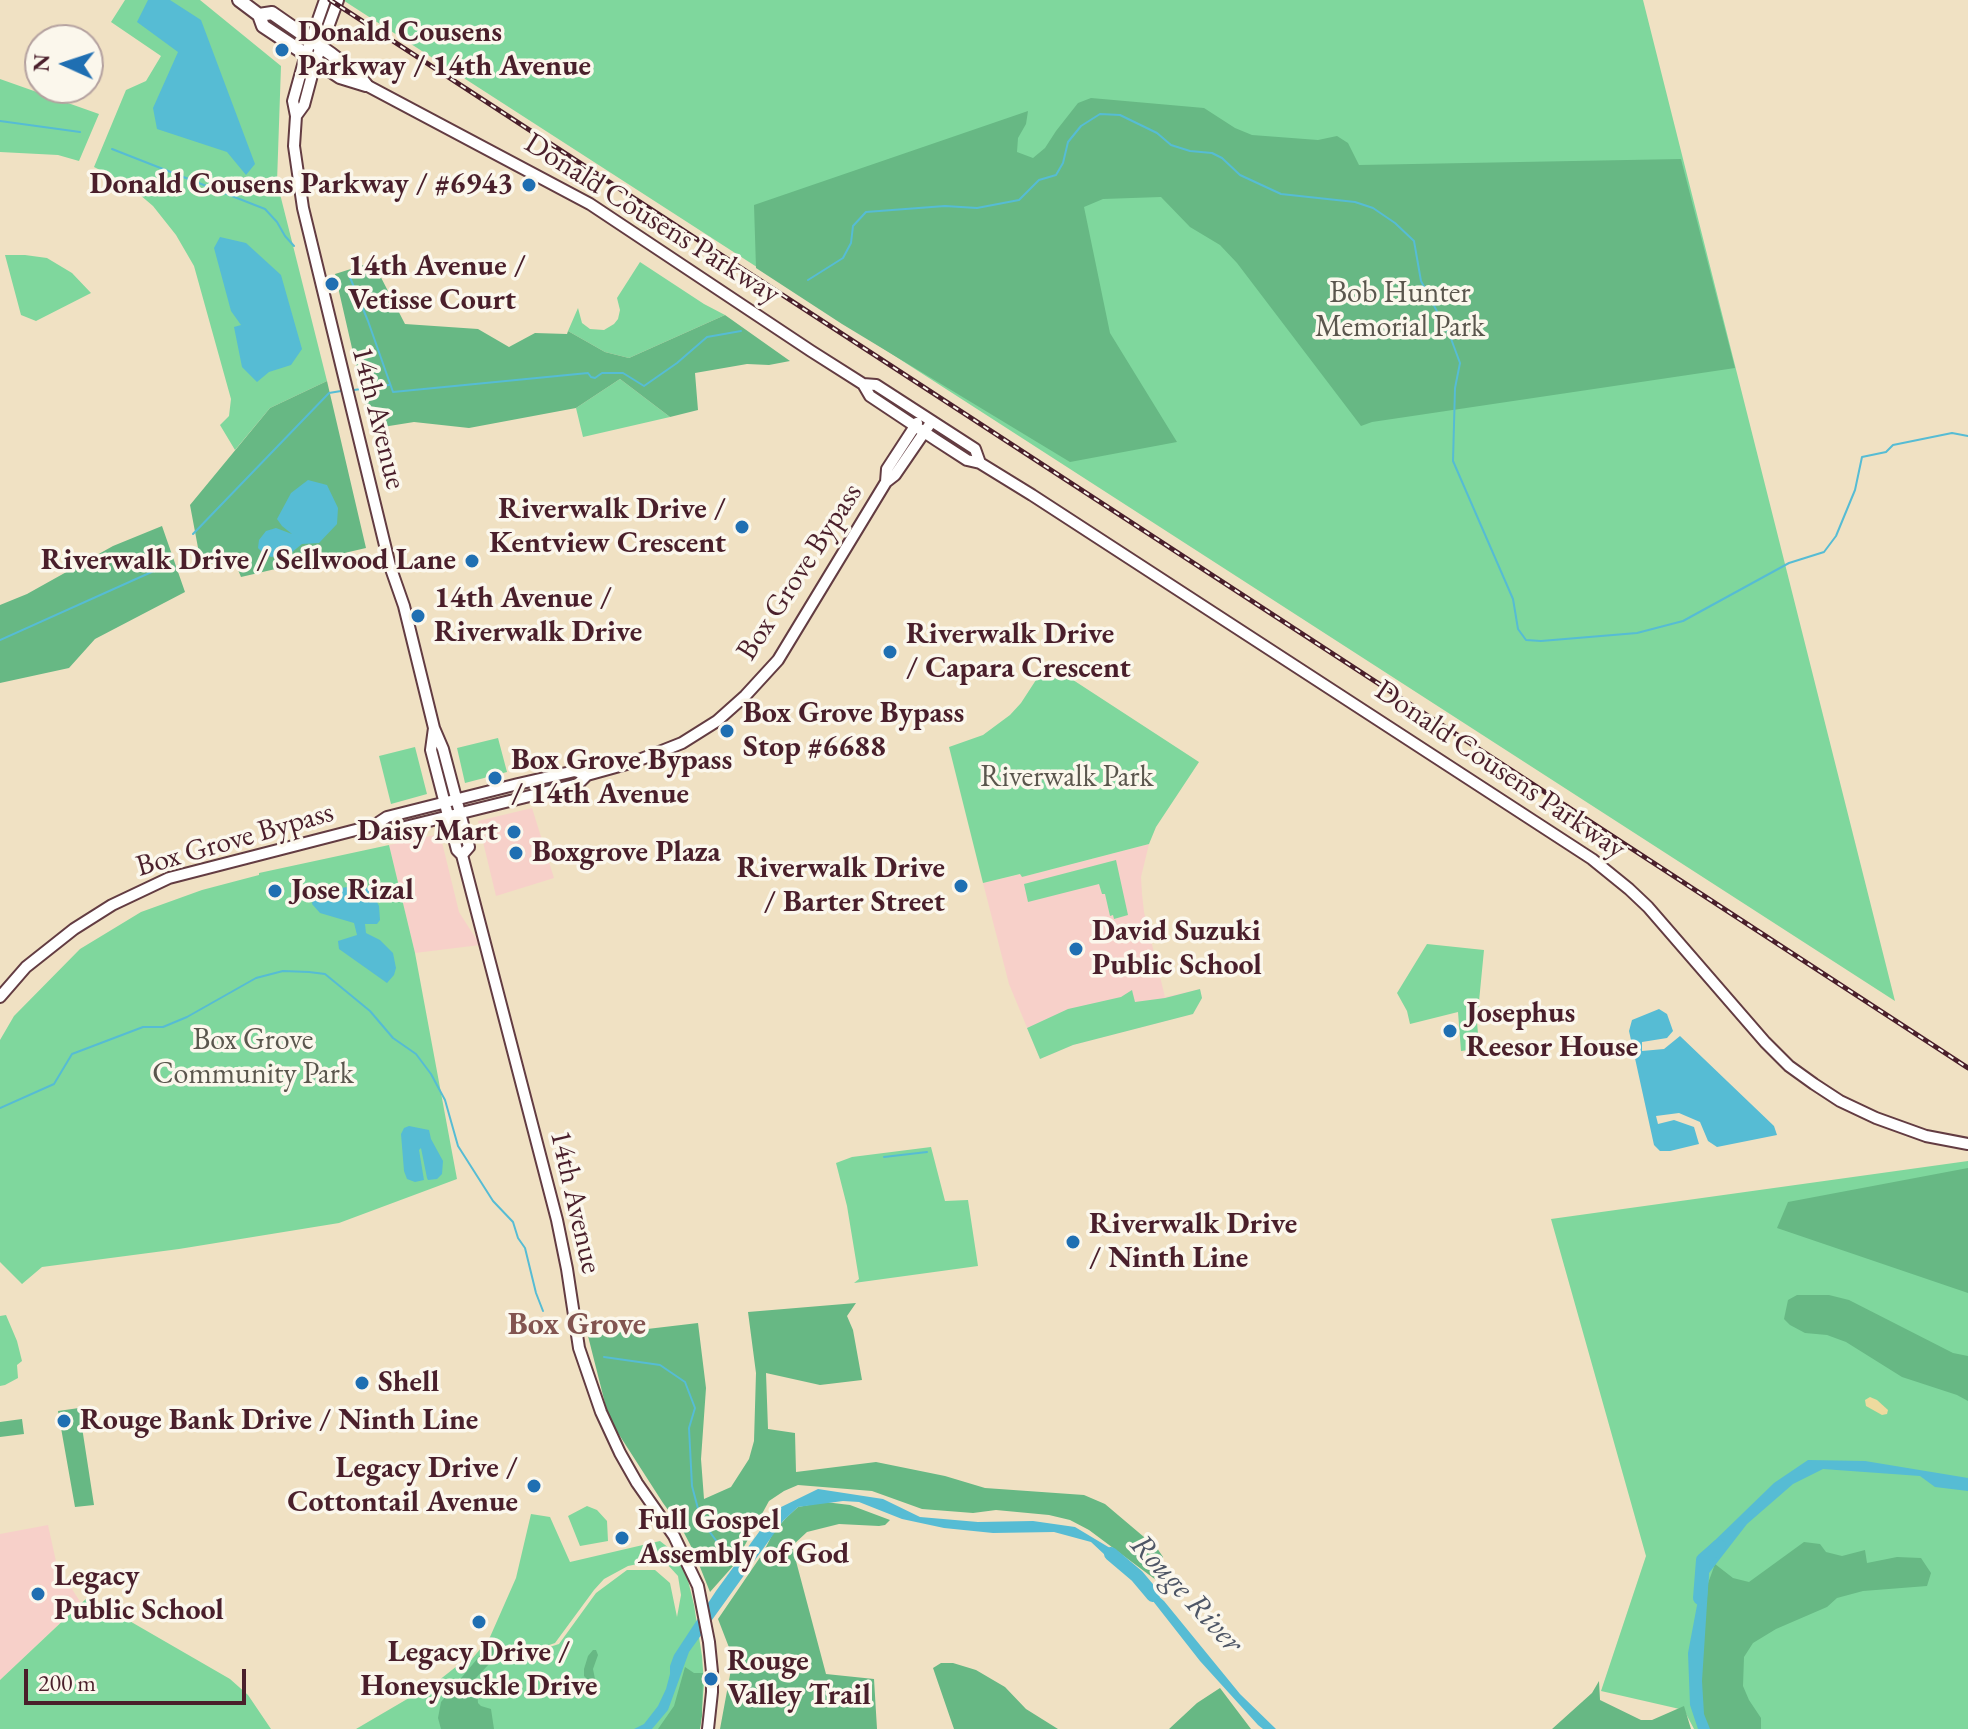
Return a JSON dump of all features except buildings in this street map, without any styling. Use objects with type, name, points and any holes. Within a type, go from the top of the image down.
[{"type":"main road","name":"Donald Cousens Parkway","points":[[239,0],[259,15],[263,26],[340,77],[366,85],[590,204],[863,384],[870,396],[919,429],[967,460],[980,463],[1148,570],[1603,868],[1648,907],[1765,1042],[1789,1066],[1814,1084],[1840,1101],[1876,1118],[1926,1136],[1965,1144]]},
{"type":"main road","name":"14th Avenue","points":[[325,0],[311,57],[293,101],[296,116],[294,146],[303,208],[386,551],[404,606],[434,728],[443,749],[469,847],[462,855]]},
{"type":"main road","name":"14th Avenue","points":[[315,44],[338,0]]},
{"type":"main road","name":"Donald Cousens Parkway","points":[[259,15],[272,13],[358,75],[366,85]]},
{"type":"main road","name":"Donald Cousens Parkway","points":[[863,384],[876,385],[975,449],[980,463]]},
{"type":"main road","name":"Box Grove Bypass","points":[[375,825],[389,831],[578,784],[587,775],[634,762],[682,743],[717,721],[778,660],[886,482],[887,469],[927,418]]},
{"type":"main road","name":"14th Avenue","points":[[434,728],[431,750],[457,850],[462,855],[557,1220],[579,1348],[601,1412],[620,1453],[674,1536],[698,1586],[709,1642],[712,1692],[708,1729]]},
{"type":"main road","name":"Box Grove Bypass","points":[[0,997],[26,967],[74,929],[112,905],[169,878],[375,825],[387,817],[444,802],[575,771],[587,775]]},
{"type":"shaded area","points":[[532,808],[554,878],[496,896],[478,821]]},
{"type":"shaded area","points":[[440,834],[459,912],[480,945],[415,953],[389,845]]},
{"type":"shaded area","name":"David Suzuki Public School","points":[[1149,844],[1141,877],[1142,894],[1165,997],[1200,989],[1202,998],[1193,1014],[1073,1045],[1040,1059],[1009,984],[983,883],[1021,874],[1022,877]]},
{"type":"shaded area","name":"Legacy Public School","points":[[48,1525],[57,1566],[81,1603],[0,1680],[0,1534]]},
{"type":"green space","points":[[125,0],[200,0],[281,66],[277,182],[327,381],[270,408],[235,450],[220,425],[229,416],[231,399],[194,266],[176,235],[153,206],[126,183],[94,167],[126,90],[146,81],[161,56],[111,22]]},
{"type":"green space","name":"Bob Hunter Memorial Park","points":[[343,0],[1643,0],[1895,1001],[349,4]]},
{"type":"green space","points":[[0,79],[24,87],[24,104],[71,104],[99,114],[79,161],[58,155],[0,152]]},
{"type":"green space","points":[[1091,98],[1204,108],[1252,135],[1318,140],[1337,136],[1348,143],[1359,165],[1681,159],[1735,368],[1361,426],[1220,245],[1190,227],[1161,197],[1103,199],[1084,207],[1110,333],[1177,442],[1070,462],[842,324],[756,268],[754,205],[1028,111],[1026,124],[1018,138],[1017,152],[1033,158],[1045,148],[1078,103]]},
{"type":"green space","points":[[5,255],[47,258],[72,273],[91,293],[36,321],[21,315]]},
{"type":"green space","points":[[373,262],[405,324],[478,329],[509,347],[535,333],[567,334],[568,331],[605,352],[629,358],[725,315],[790,361],[769,365],[747,364],[695,373],[698,410],[670,417],[620,379],[576,408],[469,428],[414,422],[371,431],[335,274]]},
{"type":"green space","points":[[640,262],[725,315],[629,358],[605,352],[568,331],[578,308],[582,323],[590,329],[604,330],[614,324],[620,310],[617,298]]},
{"type":"green space","points":[[620,379],[670,417],[583,437],[576,408]]},
{"type":"green space","points":[[327,381],[366,548],[241,577],[231,553],[202,569],[190,505],[270,408]]},
{"type":"green space","points":[[162,526],[185,592],[95,639],[69,668],[0,683],[0,605],[27,594],[113,546]]},
{"type":"green space","name":"Riverwalk Park","points":[[1047,663],[1199,762],[1156,827],[1149,844],[1022,877],[1020,874],[983,883],[949,747],[983,735],[1010,715]]},
{"type":"green space","points":[[498,738],[507,772],[465,783],[457,748]]},
{"type":"green space","points":[[415,747],[427,794],[391,804],[379,756]]},
{"type":"green space","name":"Box Grove Community Park","points":[[389,845],[415,953],[457,1179],[339,1223],[42,1267],[22,1284],[0,1262],[0,1040],[14,1016],[80,949],[141,912],[259,873]]},
{"type":"green space","points":[[1116,860],[1128,915],[1114,919],[1113,915],[1110,916],[1105,894],[1102,894],[1099,884],[1028,902],[1024,884]]},
{"type":"green space","points":[[1427,944],[1484,950],[1477,1022],[1479,1045],[1476,1049],[1461,1051],[1458,1012],[1410,1024],[1397,993]]},
{"type":"green space","points":[[1200,989],[1202,998],[1193,1014],[1073,1045],[1040,1059],[1027,1028],[1068,1009],[1121,997],[1132,990],[1135,1002]]},
{"type":"green space","points":[[931,1147],[945,1201],[968,1200],[978,1266],[854,1283],[859,1279],[847,1206],[836,1163],[852,1157]]},
{"type":"green space","points":[[1968,1161],[1968,1729],[1694,1729],[1684,1710],[1601,1691],[1646,1556],[1551,1219]]},
{"type":"green space","points":[[1968,1168],[1968,1293],[1777,1228],[1788,1202]]},
{"type":"green space","points":[[1797,1295],[1829,1295],[1849,1300],[1953,1353],[1968,1356],[1968,1401],[1902,1377],[1846,1342],[1827,1335],[1805,1333],[1790,1325],[1784,1319],[1788,1300]]},
{"type":"green space","points":[[856,1303],[847,1316],[853,1330],[862,1380],[820,1385],[766,1373],[768,1429],[795,1433],[796,1472],[876,1462],[985,1488],[1084,1495],[1105,1504],[1157,1548],[1163,1557],[1156,1580],[1089,1530],[1070,1520],[996,1510],[973,1513],[922,1509],[872,1491],[798,1485],[769,1501],[734,1565],[710,1592],[682,1529],[609,1419],[588,1336],[698,1323],[706,1388],[701,1459],[704,1499],[731,1487],[749,1459],[754,1441],[756,1373],[748,1312]]},
{"type":"green space","points":[[6,1315],[22,1361],[17,1365],[18,1378],[0,1386],[0,1316]]},
{"type":"green space","points":[[79,1408],[94,1505],[75,1507],[58,1411]]},
{"type":"green space","points":[[22,1419],[24,1434],[0,1437],[0,1422]]},
{"type":"green space","points":[[825,1502],[850,1505],[890,1520],[879,1526],[839,1524],[807,1532],[792,1546],[826,1674],[874,1679],[877,1729],[720,1729],[732,1664],[718,1619],[773,1533],[786,1518],[798,1507]]},
{"type":"green space","points":[[587,1506],[597,1510],[607,1521],[608,1541],[580,1546],[568,1516]]},
{"type":"green space","points":[[531,1514],[550,1517],[570,1562],[660,1541],[679,1556],[694,1605],[702,1656],[704,1684],[700,1729],[356,1729],[438,1681],[457,1666],[463,1670],[490,1637],[516,1578]],"holes":[[[652,1561],[667,1564],[678,1576],[681,1595],[677,1617],[670,1583],[655,1570],[627,1570],[596,1593],[559,1644],[495,1662],[504,1656],[555,1643],[604,1579],[628,1566]]]},
{"type":"green space","points":[[1804,1542],[1820,1544],[1826,1552],[1842,1556],[1865,1550],[1867,1563],[1897,1557],[1921,1558],[1931,1573],[1927,1586],[1863,1591],[1837,1598],[1827,1607],[1776,1629],[1753,1643],[1744,1657],[1743,1686],[1761,1718],[1761,1729],[1708,1729],[1702,1715],[1701,1657],[1707,1586],[1715,1564],[1733,1578],[1749,1582]]},
{"type":"green space","points":[[88,1597],[230,1679],[248,1695],[271,1729],[0,1729],[0,1680]]},
{"type":"green space","points":[[493,1640],[500,1646],[500,1658],[489,1664],[476,1678],[478,1703],[491,1709],[494,1729],[441,1729],[438,1718],[441,1702]]},
{"type":"green space","points":[[593,1650],[598,1655],[593,1669],[595,1679],[588,1680],[584,1669]]},
{"type":"green space","points":[[941,1663],[976,1670],[1005,1687],[1026,1709],[1058,1729],[954,1729],[933,1668]]},
{"type":"green space","points":[[685,1667],[694,1673],[703,1673],[700,1729],[658,1729],[674,1706]]},
{"type":"green space","points":[[1599,1681],[1600,1700],[1641,1720],[1652,1720],[1684,1706],[1691,1729],[1552,1729],[1592,1693]]},
{"type":"green space","points":[[1220,1688],[1251,1729],[1169,1729],[1197,1703]]},
{"type":"sand","points":[[1870,1397],[1888,1410],[1887,1414],[1882,1415],[1866,1406],[1865,1400]]},
{"type":"water","points":[[148,0],[170,0],[201,20],[255,164],[246,175],[227,152],[157,129],[153,108],[178,52],[137,22]]},
{"type":"water","points":[[220,237],[246,243],[281,275],[302,349],[291,365],[269,372],[257,382],[242,367],[234,327],[241,325],[231,311],[214,248]]},
{"type":"water","points":[[308,480],[327,485],[338,508],[337,524],[319,543],[302,544],[291,553],[271,557],[263,553],[258,548],[259,540],[266,531],[276,528],[292,534],[277,519],[291,493]]},
{"type":"water","points":[[362,885],[371,890],[379,906],[380,920],[377,924],[365,924],[366,933],[380,940],[393,953],[396,968],[387,983],[339,949],[338,941],[357,935],[354,923],[320,913],[312,904],[314,894],[308,889],[308,886],[326,890]]},
{"type":"water","points":[[1659,1009],[1667,1014],[1673,1031],[1667,1038],[1642,1042],[1642,1051],[1664,1049],[1680,1036],[1774,1126],[1777,1135],[1717,1147],[1708,1141],[1700,1122],[1679,1113],[1656,1116],[1658,1124],[1674,1120],[1694,1127],[1699,1144],[1670,1151],[1660,1151],[1654,1145],[1629,1031],[1632,1020]]},
{"type":"water","points":[[409,1126],[429,1130],[443,1161],[442,1174],[437,1179],[428,1180],[421,1148],[424,1180],[415,1182],[407,1179],[401,1134]]},
{"type":"water","points":[[1808,1460],[1865,1461],[1968,1478],[1968,1491],[1935,1487],[1920,1476],[1823,1469],[1793,1484],[1747,1524],[1709,1573],[1702,1681],[1704,1714],[1710,1729],[1698,1729],[1690,1705],[1688,1653],[1708,1547],[1774,1483]]},
{"type":"water","points":[[818,1489],[883,1499],[920,1517],[978,1522],[1033,1521],[1075,1527],[1110,1548],[1121,1558],[1125,1567],[1164,1601],[1240,1694],[1276,1729],[1263,1729],[1258,1725],[1200,1661],[1149,1596],[1091,1542],[1054,1532],[993,1533],[944,1528],[902,1519],[859,1502],[843,1501],[798,1507],[783,1521],[689,1652],[668,1710],[652,1729],[634,1729],[644,1724],[658,1706],[666,1689],[674,1655],[775,1510]]},
{"type":"waterway","points":[[808,280],[843,258],[851,243],[853,226],[866,212],[945,206],[977,208],[1019,200],[1039,180],[1056,175],[1063,163],[1068,142],[1081,126],[1100,114],[1120,115],[1157,133],[1171,145],[1212,153],[1240,175],[1281,194],[1355,202],[1373,208],[1414,241],[1421,281],[1450,336],[1460,363],[1455,388],[1453,461],[1513,599],[1518,629],[1526,640],[1637,633],[1683,621],[1789,563],[1824,552],[1836,536],[1855,490],[1862,457],[1886,452],[1893,445],[1952,433],[1968,436]]},
{"type":"waterway","points":[[0,121],[80,132]]},
{"type":"waterway","points":[[112,149],[265,209],[294,246]]},
{"type":"waterway","points":[[349,275],[393,392],[588,373],[595,378],[602,373],[623,373],[644,386],[707,337],[741,331]]},
{"type":"waterway","points":[[354,390],[389,385]]},
{"type":"waterway","points":[[193,534],[329,393],[341,391]]},
{"type":"waterway","points":[[0,640],[156,570],[168,559]]},
{"type":"waterway","points":[[0,1108],[54,1084],[72,1054],[143,1027],[163,1027],[256,978],[283,971],[325,974],[370,1011],[393,1038],[416,1054],[431,1074],[445,1100],[458,1146],[493,1201],[513,1222],[525,1248],[543,1311]]},
{"type":"waterway","points":[[884,1157],[927,1152]]},
{"type":"waterway","points":[[604,1357],[660,1365],[685,1382],[695,1408],[689,1428],[692,1486],[701,1520],[734,1565]]},
{"type":"waterway","name":"Rouge River","points":[[1700,1598],[1703,1560],[1719,1546]]},
{"type":"waterway","name":"Rouge River","points":[[1111,1554],[1137,1576],[1153,1595]]},
{"type":"railway","points":[[330,0],[1968,1068]]},
{"type":"place","name":"Donald Cousens Parkway / 14th Avenue","points":[[282,50]]},
{"type":"place","name":"Donald Cousens Parkway / #6943","points":[[529,185]]},
{"type":"place","name":"14th Avenue / Vetisse Court","points":[[332,284]]},
{"type":"place","name":"Riverwalk Drive / Kentview Crescent","points":[[742,527]]},
{"type":"place","name":"Riverwalk Drive / Sellwood Lane","points":[[472,561]]},
{"type":"place","name":"14th Avenue / Riverwalk Drive","points":[[418,616]]},
{"type":"place","name":"Riverwalk Drive / Capara Crescent","points":[[890,652]]},
{"type":"place","name":"Box Grove Bypass Stop #6688","points":[[727,731]]},
{"type":"place","name":"Box Grove Bypass / 14th Avenue","points":[[495,778]]},
{"type":"place","name":"Daisy Mart","points":[[514,832]]},
{"type":"place","name":"Boxgrove Plaza","points":[[516,853]]},
{"type":"place","name":"Riverwalk Drive / Barter Street","points":[[961,886]]},
{"type":"place","name":"Jose Rizal","points":[[275,891]]},
{"type":"place","name":"David Suzuki Public School","points":[[1076,949]]},
{"type":"place","name":"Josephus Reesor House","points":[[1450,1031]]},
{"type":"place","name":"Riverwalk Drive / Ninth Line","points":[[1073,1242]]},
{"type":"place","name":"Shell","points":[[362,1383]]},
{"type":"place","name":"Rouge Bank Drive / Ninth Line","points":[[64,1421]]},
{"type":"place","name":"Legacy Drive / Cottontail Avenue","points":[[534,1486]]},
{"type":"place","name":"Full Gospel Assembly of God","points":[[622,1538]]},
{"type":"place","name":"Legacy Public School","points":[[38,1594]]},
{"type":"place","name":"Legacy Drive / Honeysuckle Drive","points":[[479,1622]]},
{"type":"place","name":"Rouge Valley Trail","points":[[711,1679]]},
{"type":"district","name":"Box Grove","points":[[577,1325]]}]
